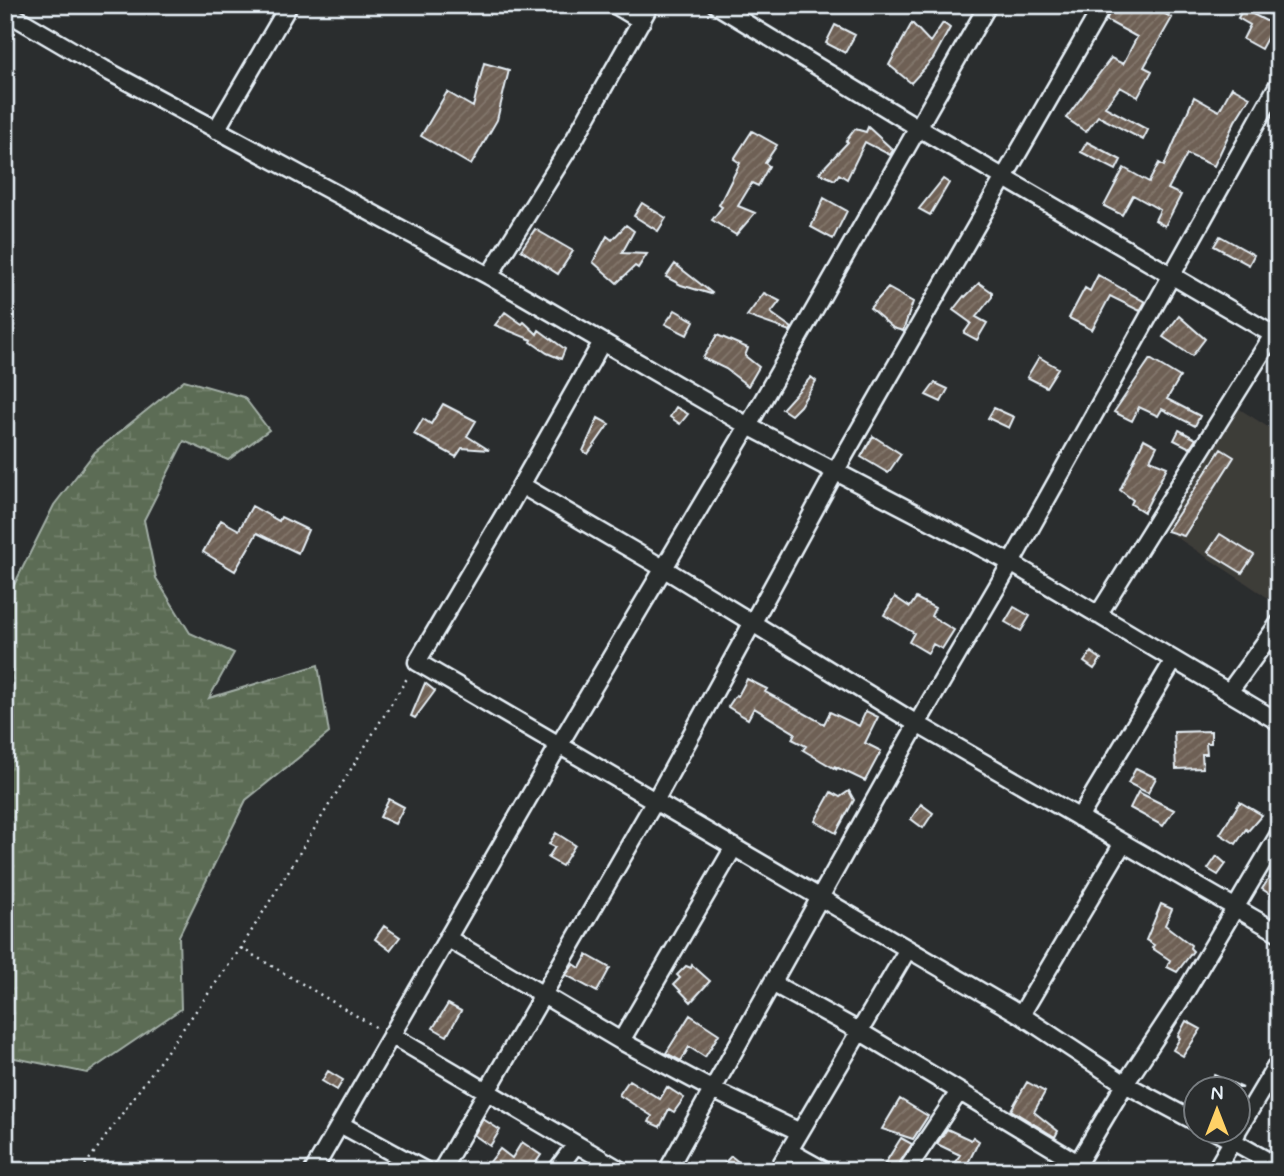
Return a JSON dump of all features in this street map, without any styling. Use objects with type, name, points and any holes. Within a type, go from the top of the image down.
[{"type":"street","points":[[216,130],[289,5]]},
{"type":"street","points":[[615,5],[642,21]]},
{"type":"street","points":[[489,276],[575,139],[650,5]]},
{"type":"street","points":[[716,5],[1276,337],[1098,615]]},
{"type":"street","points":[[313,1171],[559,745],[748,426],[988,5]]},
{"type":"street","points":[[441,1171],[655,801],[835,472],[1103,5]]},
{"type":"street","points":[[5,10],[104,69],[489,276],[748,426],[1011,563],[1279,722]]},
{"type":"street","points":[[667,1171],[1279,83]]},
{"type":"street","points":[[602,342],[417,663],[1021,1015],[1125,1084],[1182,1115]]},
{"type":"street","points":[[521,485],[663,568],[917,724],[1279,933]]},
{"type":"street","points":[[1228,692],[1279,623]]},
{"type":"street","points":[[1079,818],[1174,660]]},
{"type":"street","points":[[772,983],[859,1031],[1075,1167],[1125,1084],[1184,996],[1279,834]]},
{"type":"street","points":[[1021,1015],[1123,843]]},
{"type":"street","points":[[621,1041],[734,847]]},
{"type":"street","points":[[447,938],[621,1041],[800,1132]]},
{"type":"street","points":[[777,1171],[908,949]]},
{"type":"street","points":[[391,1035],[622,1171]]},
{"type":"street","points":[[1252,1107],[1279,1061]]},
{"type":"street","points":[[906,1171],[959,1092]]},
{"type":"street","points":[[340,1124],[426,1171]]},
{"type":"street","points":[[556,1171],[576,1144]]},
{"type":"street","points":[[1214,1171],[1230,1144]]},
{"type":"street","points":[[1249,1144],[1279,1167]]},
{"type":"street","points":[[789,1151],[825,1171]]},
{"type":"path","points":[[81,1171],[241,948],[417,663]]},
{"type":"path","points":[[241,948],[391,1035]]},
{"type":"shaded area","points":[[1238,408],[1279,434],[1279,605],[1159,528]]},
{"type":"green space","points":[[184,380],[244,397],[269,430],[228,460],[184,441],[144,520],[156,578],[190,633],[234,653],[209,698],[318,665],[329,733],[246,800],[179,936],[181,1009],[87,1073],[5,1056],[5,690],[13,682],[5,640],[5,603],[54,505],[95,452]]},
{"type":"building","points":[[1113,5],[1149,5],[1172,18],[1144,67],[1152,71],[1138,97],[1120,87],[1105,107],[1148,130],[1143,140],[1098,116],[1086,132],[1066,118],[1111,58],[1123,64],[1137,37],[1106,20]]},
{"type":"building","points":[[1243,9],[1274,25],[1261,49],[1243,39],[1250,25],[1238,18]]},
{"type":"building","points":[[912,23],[930,42],[943,23],[950,28],[933,59],[911,83],[889,65]]},
{"type":"building","points":[[835,25],[855,35],[845,53],[826,43]]},
{"type":"building","points":[[484,63],[509,70],[497,120],[471,165],[421,136],[447,92],[473,107]]},
{"type":"building","points":[[1232,87],[1250,97],[1235,121],[1214,166],[1187,154],[1168,189],[1181,195],[1165,226],[1155,220],[1160,210],[1133,195],[1122,215],[1104,206],[1124,168],[1149,182],[1159,163],[1164,166],[1194,97],[1219,111]]},
{"type":"building","points":[[868,127],[893,150],[890,155],[865,142],[847,179],[839,174],[835,180],[819,173],[848,142],[846,141],[855,129],[866,132]]},
{"type":"building","points":[[752,131],[777,145],[765,163],[769,166],[758,186],[752,183],[738,206],[755,213],[736,235],[712,220],[722,207],[719,205],[740,163],[734,159]]},
{"type":"building","points":[[1087,142],[1121,160],[1116,170],[1081,152]]},
{"type":"building","points":[[943,179],[949,183],[930,215],[919,209]]},
{"type":"building","points":[[824,198],[847,211],[833,239],[811,227]]},
{"type":"building","points":[[642,203],[666,218],[658,231],[634,216]]},
{"type":"building","points":[[626,225],[634,231],[622,253],[647,254],[638,268],[635,266],[617,283],[593,262],[607,236],[612,240]]},
{"type":"building","points":[[535,229],[573,251],[558,274],[521,250]]},
{"type":"building","points":[[1220,236],[1254,255],[1249,265],[1214,246]]},
{"type":"building","points":[[675,264],[712,293],[681,285],[666,277]]},
{"type":"building","points":[[1098,275],[1145,302],[1140,311],[1110,296],[1092,330],[1069,318],[1085,288],[1090,291]]},
{"type":"building","points":[[979,283],[992,292],[992,297],[976,317],[987,323],[977,340],[964,333],[971,323],[953,310]]},
{"type":"building","points":[[888,288],[913,302],[903,331],[893,328],[870,308]]},
{"type":"building","points":[[764,293],[780,301],[771,313],[792,328],[790,331],[747,316]]},
{"type":"building","points":[[675,310],[694,321],[687,335],[665,324]]},
{"type":"building","points":[[505,312],[522,324],[524,322],[537,334],[539,330],[565,349],[561,359],[547,353],[531,342],[532,340],[495,325]]},
{"type":"building","points":[[1179,316],[1205,339],[1192,356],[1163,337]]},
{"type":"building","points":[[717,335],[748,348],[745,356],[759,367],[748,386],[726,369],[703,358]]},
{"type":"building","points":[[1039,357],[1058,368],[1046,387],[1027,377]]},
{"type":"building","points":[[1150,359],[1180,377],[1167,399],[1200,416],[1195,426],[1162,409],[1158,416],[1139,407],[1132,421],[1114,412]]},
{"type":"building","points":[[811,377],[816,381],[800,406],[791,415],[782,409]]},
{"type":"building","points":[[935,383],[948,389],[941,402],[926,395]]},
{"type":"building","points":[[443,404],[476,421],[467,436],[489,450],[462,448],[456,457],[414,434],[423,419],[431,424]]},
{"type":"building","points":[[676,407],[688,414],[680,424],[670,417]]},
{"type":"building","points":[[994,408],[1014,417],[1009,428],[988,418]]},
{"type":"building","points":[[598,418],[609,424],[588,454],[583,451]]},
{"type":"building","points":[[1179,430],[1196,439],[1190,448],[1174,440]]},
{"type":"building","points":[[873,436],[901,454],[888,473],[861,457]]},
{"type":"building","points":[[1144,439],[1157,446],[1150,460],[1167,467],[1144,512],[1131,504],[1133,500],[1120,490]]},
{"type":"building","points":[[1221,449],[1234,457],[1184,536],[1167,531]]},
{"type":"building","points":[[252,506],[279,521],[281,517],[308,530],[298,553],[257,533],[235,571],[203,552],[221,520],[239,530]]},
{"type":"building","points":[[1220,534],[1254,555],[1242,573],[1208,552]]},
{"type":"building","points":[[895,597],[910,607],[916,598],[935,608],[931,616],[954,630],[942,649],[933,644],[928,653],[909,642],[914,633],[884,615]]},
{"type":"building","points":[[1014,607],[1030,616],[1021,631],[1005,622]]},
{"type":"building","points":[[1091,652],[1101,659],[1094,669],[1084,662]]},
{"type":"building","points":[[747,679],[767,689],[765,692],[824,724],[830,712],[859,726],[866,711],[878,717],[865,743],[881,751],[865,781],[834,766],[837,770],[803,750],[806,746],[792,739],[795,733],[754,708],[748,719],[728,707]]},
{"type":"building","points":[[425,683],[435,691],[415,718],[411,716]]},
{"type":"building","points":[[1211,731],[1211,743],[1206,743],[1207,754],[1202,754],[1203,768],[1176,769],[1174,732]]},
{"type":"building","points":[[1136,768],[1156,778],[1148,793],[1128,783]]},
{"type":"building","points":[[849,791],[854,800],[836,833],[815,821],[831,792],[840,797]]},
{"type":"building","points":[[1138,792],[1174,810],[1163,826],[1130,808]]},
{"type":"building","points":[[389,799],[404,807],[395,824],[380,817]]},
{"type":"building","points":[[1240,802],[1262,815],[1248,831],[1246,829],[1236,844],[1220,834]]},
{"type":"building","points":[[921,804],[933,813],[923,828],[911,819]]},
{"type":"building","points":[[556,833],[575,845],[562,866],[548,858],[555,847],[549,844]]},
{"type":"building","points":[[1217,856],[1226,864],[1218,875],[1208,869]]},
{"type":"building","points":[[1279,863],[1279,900],[1262,889]]},
{"type":"building","points":[[1161,904],[1172,909],[1165,925],[1191,945],[1193,951],[1177,972],[1167,967],[1170,960],[1152,948],[1154,945],[1146,940]]},
{"type":"building","points":[[384,926],[400,937],[390,950],[375,939]]},
{"type":"building","points":[[587,955],[610,968],[597,992],[566,975],[574,964],[580,968]]},
{"type":"building","points":[[692,965],[710,981],[691,1002],[674,984],[680,978],[677,975],[686,966],[691,968]]},
{"type":"building","points":[[448,1004],[461,1011],[447,1036],[433,1028]]},
{"type":"building","points":[[690,1015],[719,1034],[705,1057],[689,1047],[681,1061],[666,1053]]},
{"type":"building","points":[[1186,1021],[1201,1029],[1183,1056],[1173,1050]]},
{"type":"building","points":[[328,1071],[343,1080],[337,1090],[322,1081]]},
{"type":"building","points":[[629,1080],[660,1099],[667,1087],[684,1098],[674,1112],[669,1109],[660,1127],[649,1122],[652,1116],[619,1095]]},
{"type":"building","points":[[1027,1082],[1045,1092],[1034,1112],[1058,1131],[1055,1137],[1011,1110]]},
{"type":"building","points":[[900,1099],[928,1116],[913,1139],[882,1129]]},
{"type":"building","points":[[483,1119],[500,1130],[490,1146],[474,1135]]},
{"type":"building","points":[[947,1129],[979,1141],[964,1171],[953,1165],[960,1155],[937,1144]]},
{"type":"building","points":[[901,1138],[912,1144],[894,1171],[884,1165]]},
{"type":"building","points":[[522,1142],[541,1155],[530,1171],[483,1171],[500,1149],[512,1158]]},
{"type":"building","points":[[731,1156],[750,1171],[717,1171]]}]
